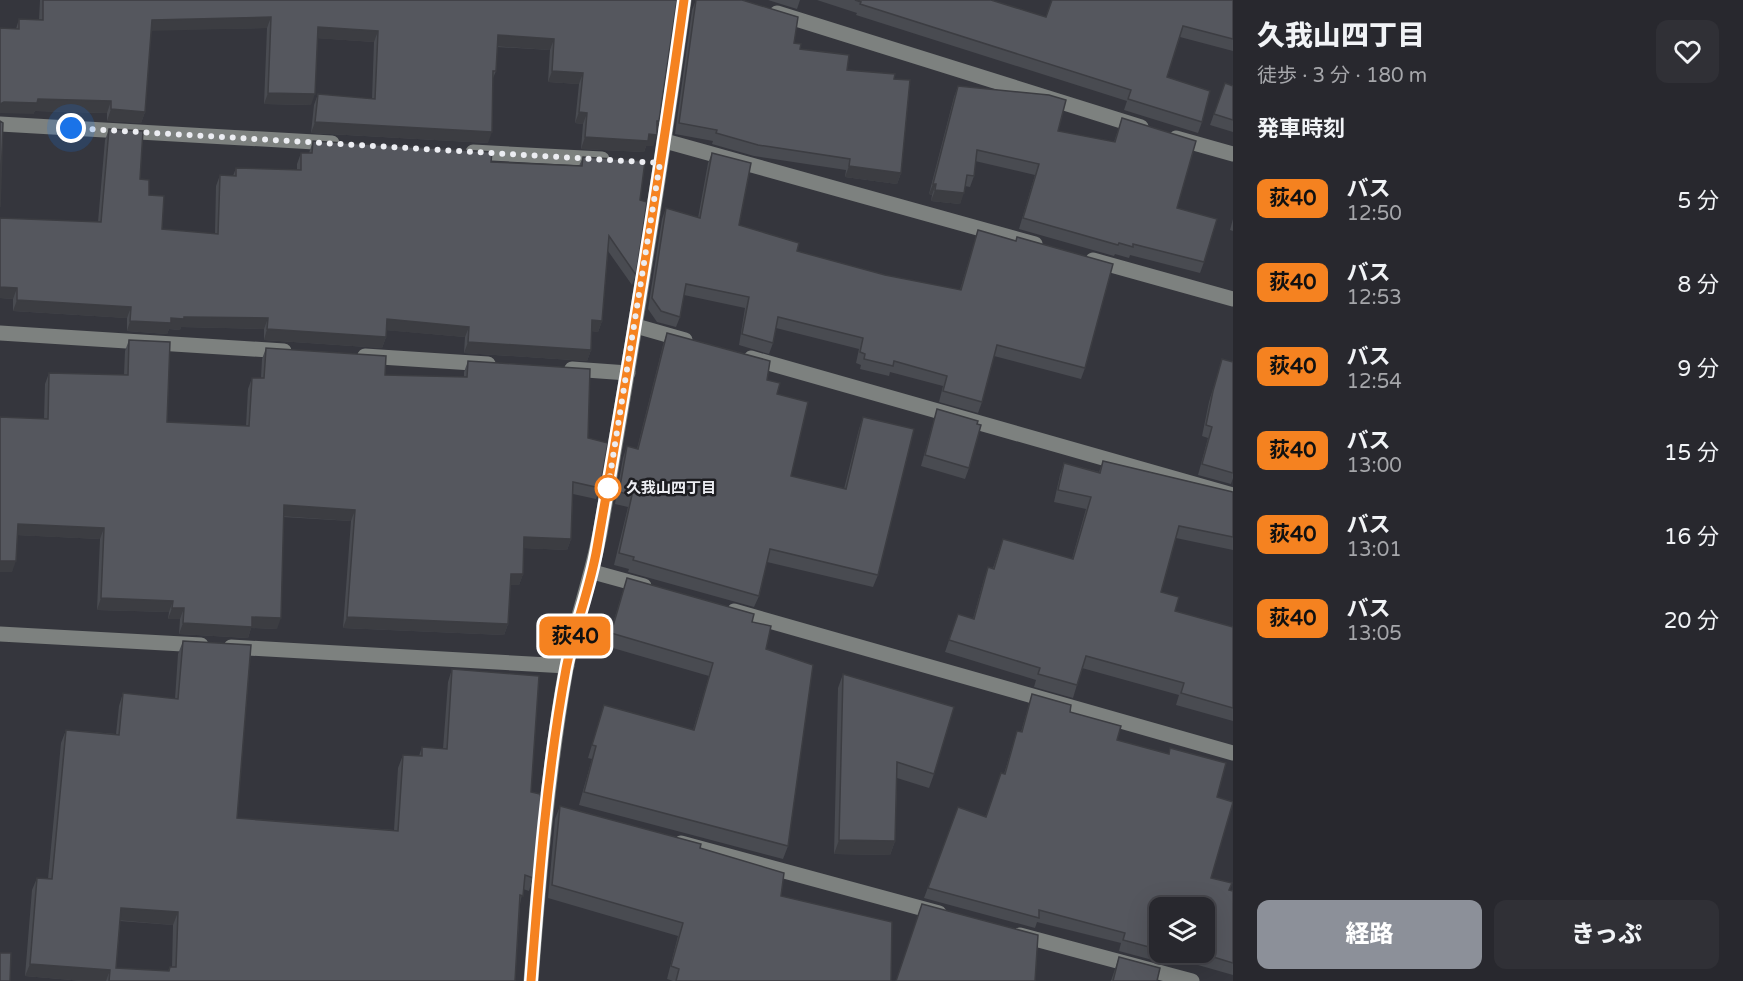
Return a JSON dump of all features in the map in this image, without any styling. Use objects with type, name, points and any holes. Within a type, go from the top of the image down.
[{"type":"street","points":[[531,981],[567,666],[593,572],[628,373],[636,326],[654,163],[665,141],[684,0]]},
{"type":"street","points":[[757,7],[1233,154]]},
{"type":"street","points":[[0,124],[353,145]]},
{"type":"street","points":[[665,141],[1046,248]]},
{"type":"street","points":[[459,151],[612,160]]},
{"type":"street","points":[[1080,257],[1233,299]]},
{"type":"street","points":[[636,326],[705,345]]},
{"type":"street","points":[[0,333],[296,352]]},
{"type":"street","points":[[344,355],[498,364]]},
{"type":"street","points":[[739,355],[1233,495]]},
{"type":"street","points":[[557,368],[628,373]]},
{"type":"street","points":[[593,572],[661,591]]},
{"type":"street","points":[[718,607],[1233,753]]},
{"type":"street","points":[[0,634],[567,666]]},
{"type":"street","points":[[661,837],[950,915]]},
{"type":"street","points":[[1007,931],[1192,981]]},
{"type":"building","points":[[43,0],[677,0],[659,121],[657,121],[657,135],[649,134],[648,141],[585,137],[587,113],[579,112],[583,73],[552,71],[554,39],[498,35],[496,71],[493,71],[492,132],[315,122],[318,94],[375,99],[378,31],[318,27],[315,94],[268,93],[271,17],[152,20],[145,112],[111,109],[111,101],[38,99],[37,103],[4,102],[0,104],[0,28],[19,29],[19,19],[43,20]]},
{"type":"building","points":[[696,0],[742,0],[798,17],[794,43],[801,44],[800,49],[849,55],[847,70],[895,74],[894,79],[910,80],[901,173],[849,166],[850,159],[758,145],[716,133],[717,130],[679,123]]},
{"type":"building","points":[[855,0],[991,0],[1046,17],[1052,0],[1233,0],[1233,39],[1183,26],[1167,77],[1210,91],[1202,122],[1128,99],[1131,90],[860,4],[861,2]]},
{"type":"building","points":[[1225,83],[1233,86],[1233,120],[1214,114]]},
{"type":"building","points":[[958,86],[1049,95],[1066,100],[1058,131],[1115,142],[1122,118],[1196,141],[1177,208],[1217,219],[1204,262],[1133,244],[1133,247],[1119,243],[1118,245],[1023,218],[1039,164],[977,150],[974,176],[967,175],[964,193],[935,190],[936,184],[933,184]]},
{"type":"building","points":[[0,121],[3,123],[0,207]]},
{"type":"building","points":[[109,129],[143,131],[140,179],[149,180],[149,195],[164,196],[162,229],[218,234],[220,175],[236,176],[236,168],[301,170],[301,153],[312,153],[313,141],[492,152],[491,162],[582,166],[583,157],[645,161],[640,200],[647,202],[636,275],[609,236],[602,321],[592,320],[591,350],[468,342],[469,327],[387,319],[386,337],[267,329],[268,318],[184,317],[184,319],[171,318],[171,323],[130,321],[131,307],[17,300],[17,288],[0,287],[0,218],[101,222]]},
{"type":"building","points":[[712,153],[751,163],[739,225],[799,243],[797,251],[885,275],[961,290],[978,230],[1016,241],[1017,237],[1113,264],[1085,368],[997,345],[982,402],[943,391],[947,376],[894,361],[893,366],[864,359],[865,354],[860,352],[863,338],[778,317],[773,343],[742,334],[749,297],[686,284],[680,317],[661,311],[652,298],[666,208],[700,218]]},
{"type":"building","points":[[667,333],[770,361],[767,380],[780,383],[777,394],[808,402],[791,476],[846,489],[863,417],[914,429],[878,575],[770,549],[759,596],[633,560],[634,557],[619,553],[632,495],[619,492],[627,446],[638,449]]},
{"type":"building","points":[[129,340],[170,342],[167,422],[249,426],[252,378],[264,378],[266,348],[386,356],[385,375],[467,377],[468,361],[590,369],[588,438],[608,443],[600,488],[573,482],[571,539],[524,537],[523,574],[511,574],[508,624],[347,617],[355,510],[284,505],[281,618],[252,617],[252,627],[183,623],[184,608],[172,608],[173,601],[101,598],[104,528],[18,524],[16,561],[0,561],[0,417],[48,419],[49,373],[128,375]]},
{"type":"building","points":[[1222,359],[1233,362],[1233,473],[1202,464],[1212,427],[1206,425]]},
{"type":"building","points":[[937,409],[978,421],[977,424],[981,425],[969,468],[925,455]]},
{"type":"building","points":[[1103,461],[1233,492],[1233,537],[1179,526],[1161,592],[1179,597],[1175,611],[1233,627],[1233,708],[1181,693],[1184,683],[1086,656],[1077,685],[1038,674],[1040,668],[949,640],[958,614],[974,619],[988,567],[994,569],[1003,539],[1073,559],[1091,497],[1058,490],[1064,463],[1100,473]]},
{"type":"building","points":[[627,578],[754,614],[752,622],[771,626],[766,649],[813,665],[788,846],[584,792],[596,746],[592,745],[604,705],[694,730],[713,663],[611,633]]},
{"type":"building","points":[[183,641],[251,645],[237,818],[398,831],[403,755],[422,756],[422,747],[447,749],[452,669],[539,676],[531,792],[540,794],[541,798],[533,878],[525,875],[523,896],[520,895],[515,981],[109,981],[110,970],[30,964],[37,878],[52,879],[66,730],[119,735],[123,693],[178,699]],"holes":[[[121,908],[178,912],[176,967],[170,967],[169,971],[116,968]]]},
{"type":"building","points":[[843,674],[954,707],[934,774],[897,762],[895,841],[839,840]]},
{"type":"building","points":[[1032,694],[1071,705],[1070,712],[1121,726],[1117,740],[1169,754],[1170,748],[1226,763],[1217,797],[1233,802],[1211,878],[1232,883],[1229,890],[1233,891],[1233,963],[1215,958],[1215,897],[1149,897],[1149,947],[1123,940],[1125,933],[1039,910],[1039,918],[928,888],[958,807],[986,817],[1001,773],[1005,774],[1017,731],[1022,732]]},
{"type":"building","points":[[560,806],[701,844],[700,848],[784,873],[781,896],[892,922],[891,981],[676,981],[679,969],[671,966],[683,923],[552,885]]},
{"type":"building","points":[[922,904],[1038,935],[1035,981],[896,981]]},
{"type":"building","points":[[0,953],[11,953],[10,981],[0,981]]},
{"type":"building","points":[[1119,957],[1160,968],[1157,981],[1113,981]]},
{"type":"bus line","name":"荻40","points":[[531,981],[545,806],[567,666],[593,572],[628,373],[665,141],[684,0]]},
{"type":"place","name":"久我山四丁目","points":[[608,488]]},
{"type":"route","points":[[71,128],[660,163],[636,326],[608,488]]}]
